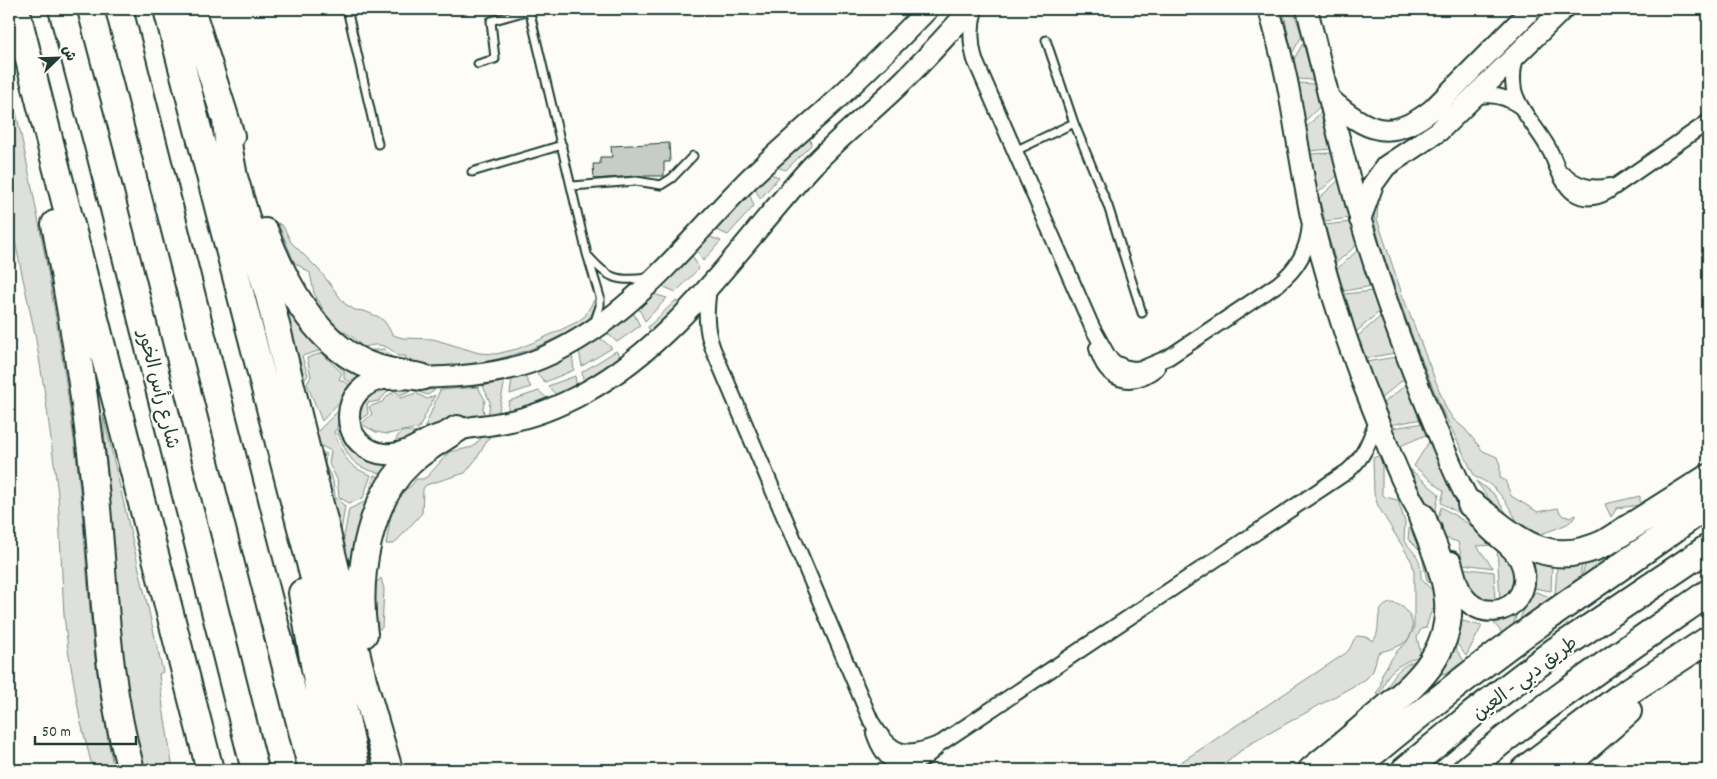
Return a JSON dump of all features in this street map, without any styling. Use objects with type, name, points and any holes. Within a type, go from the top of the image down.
[{"type":"highway","points":[[16,9],[48,128],[210,770]]},
{"type":"highway","name":"شارع رأس الخور","points":[[62,9],[255,770]]},
{"type":"highway","points":[[119,9],[312,770]]},
{"type":"highway","points":[[166,9],[325,620],[357,770]]},
{"type":"highway","points":[[192,9],[226,120],[270,246],[287,282],[307,313],[342,351],[355,359],[383,370],[421,377]]},
{"type":"highway","points":[[226,120],[234,177],[269,296],[364,684],[388,767]]},
{"type":"highway","points":[[48,128],[48,181],[79,356],[97,507],[110,663],[119,721],[132,770]]},
{"type":"highway","points":[[260,368],[261,398],[266,426],[306,612],[332,770]]},
{"type":"highway","points":[[388,767],[363,628],[362,598],[368,543],[378,509],[400,471],[411,460],[457,429]]},
{"type":"highway","points":[[1471,504],[1523,543],[1546,552],[1570,553],[1594,548],[1605,543],[1708,478]]},
{"type":"highway","points":[[1352,770],[1446,692],[1708,504]]},
{"type":"highway","points":[[1312,770],[1408,691],[1430,666],[1438,651],[1446,627],[1448,602],[1440,564],[1422,517]]},
{"type":"highway","name":"طريق دبي - العين","points":[[1405,770],[1473,714],[1555,651],[1708,548]]},
{"type":"highway","name":"طريق دبي - العين","points":[[1466,770],[1502,740],[1601,667],[1708,593]]},
{"type":"highway","points":[[1524,770],[1620,697],[1708,640]]},
{"type":"highway","points":[[1561,770],[1623,715],[1708,650]]},
{"type":"street","points":[[928,9],[863,74],[749,179],[657,276],[622,309],[583,336],[546,355],[512,368],[475,375],[376,380],[363,386],[351,403],[349,419],[357,441],[370,451],[387,455],[397,454],[412,449],[432,437],[457,429],[505,423],[526,418],[584,393],[624,368],[692,307],[814,164],[906,78],[971,9]]},
{"type":"street","points":[[975,9],[971,22],[971,48],[977,66],[1092,327],[1108,356],[1115,363],[1134,369],[1143,368],[1169,357],[1288,276],[1303,256],[1307,244],[1311,216]]},
{"type":"street","points":[[1269,9],[1290,95],[1311,216],[1326,274],[1350,348],[1377,421],[1394,463],[1422,517],[1444,548],[1461,593],[1470,604],[1483,610],[1498,610],[1511,604],[1520,593],[1524,578],[1523,569],[1516,554],[1488,528],[1471,504],[1440,439],[1400,340],[1360,220],[1307,9]]},
{"type":"street","points":[[1330,100],[1364,126],[1386,130],[1416,122],[1433,109],[1532,9]]},
{"type":"street","points":[[1360,220],[1373,184],[1381,171],[1392,161],[1439,131],[1563,9]]},
{"type":"street","points":[[1518,52],[1513,80],[1521,107],[1541,136],[1569,188],[1583,197],[1600,196],[1708,122]]},
{"type":"street","points":[[1471,98],[1497,96],[1514,102],[1521,107]]},
{"type":"street","points":[[709,288],[706,317],[707,330],[712,345],[871,721],[885,741],[902,751],[922,751],[941,743],[1348,471],[1365,452],[1377,421]]},
{"type":"lane","points":[[346,9],[378,144]]},
{"type":"lane","points":[[478,64],[495,59],[491,21],[529,9],[600,297],[600,306],[594,323],[583,336]]},
{"type":"lane","points":[[1046,40],[1074,123],[1103,192],[1142,313]]},
{"type":"lane","points":[[1015,151],[1074,123]]},
{"type":"lane","points":[[472,172],[562,145]]},
{"type":"lane","points":[[572,186],[636,181],[661,185],[672,178],[693,156]]},
{"type":"lane","points":[[588,254],[606,274],[614,278],[632,280],[657,276]]},
{"type":"shaded area","points":[[1284,14],[1295,15],[1302,36],[1292,53]]},
{"type":"shaded area","points":[[1303,43],[1313,80],[1297,79],[1294,59]]},
{"type":"shaded area","points":[[9,81],[30,176],[64,367],[80,487],[95,659],[114,770],[93,770],[80,719],[68,649],[64,615],[58,494],[45,394],[35,334],[9,214]]},
{"type":"shaded area","points":[[1298,83],[1314,84],[1320,106],[1305,121]]},
{"type":"shaded area","points":[[1321,112],[1331,149],[1310,151],[1305,129]]},
{"type":"shaded area","points":[[810,137],[811,145],[786,170],[776,167]]},
{"type":"shaded area","points":[[1332,153],[1338,175],[1318,193],[1310,154]]},
{"type":"shaded area","points":[[1402,167],[1388,180],[1381,192],[1378,201],[1377,219],[1402,294],[1446,408],[1453,419],[1465,429],[1483,451],[1497,457],[1500,465],[1500,478],[1505,480],[1511,496],[1538,512],[1558,508],[1563,516],[1570,517],[1576,515],[1567,524],[1529,538],[1525,535],[1499,493],[1484,481],[1475,477],[1442,410],[1414,341],[1381,248],[1375,224],[1373,207],[1383,179]]},
{"type":"shaded area","points":[[770,174],[779,177],[760,199],[755,188]]},
{"type":"shaded area","points":[[1339,180],[1350,218],[1325,221],[1319,198]]},
{"type":"shaded area","points":[[749,193],[754,206],[728,235],[714,229]]},
{"type":"shaded area","points":[[1351,222],[1358,244],[1336,263],[1325,225]]},
{"type":"shaded area","points":[[278,223],[283,226],[291,242],[320,271],[345,304],[355,310],[364,311],[379,317],[385,322],[393,335],[403,338],[433,339],[479,353],[496,354],[517,349],[577,322],[585,316],[594,300],[594,308],[589,318],[576,327],[532,349],[514,355],[478,363],[441,366],[401,365],[380,361],[360,351],[337,331],[350,339],[358,348],[365,351],[384,349],[393,358],[406,359],[406,356],[398,356],[390,349],[378,345],[363,348],[353,337],[336,327],[328,318],[314,293],[310,273],[294,262]]},
{"type":"shaded area","points":[[708,236],[721,241],[703,261],[696,248]]},
{"type":"shaded area","points":[[1359,249],[1372,286],[1344,291],[1337,269]]},
{"type":"shaded area","points":[[691,254],[699,268],[676,292],[659,285]]},
{"type":"shaded area","points":[[278,287],[362,373],[352,383],[344,379],[344,372],[322,350],[302,356],[308,375],[301,385]]},
{"type":"shaded area","points":[[1372,291],[1380,311],[1356,332],[1345,294]]},
{"type":"shaded area","points":[[653,294],[667,298],[645,321],[638,307]]},
{"type":"shaded area","points":[[675,301],[687,304],[653,337],[648,327]]},
{"type":"shaded area","points":[[633,312],[640,326],[617,342],[607,333]]},
{"type":"shaded area","points":[[1381,316],[1395,353],[1366,358],[1358,336]]},
{"type":"shaded area","points":[[600,338],[612,348],[582,366],[579,351]]},
{"type":"shaded area","points":[[616,351],[625,360],[584,385],[582,372]]},
{"type":"shaded area","points":[[322,353],[342,373],[339,379],[350,385],[340,401],[322,421],[307,384],[311,376],[307,358]]},
{"type":"shaded area","points":[[572,354],[574,370],[545,382],[535,371]]},
{"type":"shaded area","points":[[1396,357],[1404,379],[1379,400],[1366,362]]},
{"type":"shaded area","points":[[524,375],[531,387],[510,394],[512,379]]},
{"type":"shaded area","points":[[575,376],[577,390],[559,398],[548,386]]},
{"type":"shaded area","points":[[505,380],[498,415],[488,418],[490,402],[483,386]]},
{"type":"shaded area","points":[[1407,384],[1422,419],[1390,425],[1382,404]]},
{"type":"shaded area","points":[[392,386],[435,390],[428,395],[412,390],[400,395],[389,390],[379,401],[367,403],[368,414],[355,423],[355,417],[367,393]]},
{"type":"shaded area","points":[[478,387],[485,400],[483,408],[485,419],[394,446],[402,432],[409,431],[419,434],[423,432],[440,390]]},
{"type":"shaded area","points":[[539,391],[550,401],[507,415],[509,401]]},
{"type":"shaded area","points":[[391,393],[401,398],[416,393],[427,399],[435,395],[419,428],[387,434],[376,432],[361,424],[372,414],[369,407],[382,402]]},
{"type":"shaded area","points":[[339,410],[337,428],[334,432],[343,453],[346,459],[356,468],[371,475],[363,498],[349,503],[339,497],[337,479],[329,464],[331,451],[316,443],[314,435]]},
{"type":"shaded area","points":[[103,414],[163,672],[159,674],[173,770],[144,770],[131,723],[120,634]]},
{"type":"shaded area","points":[[1424,423],[1428,434],[1400,446],[1392,428]]},
{"type":"shaded area","points":[[338,429],[348,445],[361,457],[376,464],[395,463],[386,475],[366,469],[354,462],[342,443],[337,432]]},
{"type":"shaded area","points":[[490,436],[477,458],[465,473],[426,485],[423,489],[422,513],[394,544],[386,544],[394,496],[411,486],[416,479],[423,479],[428,476],[449,452],[473,447],[482,437]]},
{"type":"shaded area","points":[[1430,440],[1450,481],[1478,524],[1441,503],[1444,491],[1414,466]]},
{"type":"shaded area","points":[[318,449],[326,454],[325,464],[333,481],[335,497],[345,506],[340,538]]},
{"type":"shaded area","points":[[1380,455],[1382,459],[1382,494],[1385,497],[1398,500],[1405,522],[1404,540],[1419,561],[1421,579],[1437,595],[1437,604],[1431,612],[1426,628],[1421,629],[1417,637],[1421,655],[1394,669],[1387,677],[1378,695],[1376,693],[1380,688],[1382,674],[1398,650],[1406,643],[1414,629],[1414,572],[1412,562],[1378,506],[1374,494],[1373,458]]},
{"type":"shaded area","points":[[1410,469],[1439,494],[1434,518]]},
{"type":"shaded area","points":[[374,475],[383,478],[355,605],[342,548],[349,509],[367,501]]},
{"type":"shaded area","points":[[1476,481],[1493,493],[1518,530],[1495,507]]},
{"type":"shaded area","points":[[1640,496],[1640,505],[1617,508],[1611,517],[1605,504]]},
{"type":"shaded area","points":[[1441,507],[1477,529],[1495,545],[1477,546],[1493,568],[1463,564],[1458,542],[1445,538],[1437,523]]},
{"type":"shaded area","points":[[1410,520],[1437,588],[1427,581],[1421,552],[1408,539]]},
{"type":"shaded area","points":[[1497,546],[1514,566],[1516,572],[1512,591],[1500,601]]},
{"type":"shaded area","points":[[1612,551],[1618,554],[1581,579],[1586,562]]},
{"type":"shaded area","points":[[1538,559],[1552,563],[1551,591],[1534,588],[1536,575],[1534,563]]},
{"type":"shaded area","points":[[1582,564],[1580,580],[1555,595],[1557,566],[1568,567]]},
{"type":"shaded area","points":[[1461,568],[1494,572],[1495,603],[1491,604],[1471,595]]},
{"type":"shaded area","points":[[381,578],[384,589],[382,628],[374,630],[373,586]]},
{"type":"shaded area","points":[[1536,592],[1553,598],[1520,620],[1530,597]]},
{"type":"shaded area","points":[[1390,603],[1403,607],[1408,612],[1411,618],[1412,631],[1404,643],[1378,653],[1373,671],[1366,679],[1250,744],[1215,770],[1169,770],[1346,653],[1357,636],[1366,637],[1373,641],[1378,630],[1379,614],[1384,606]]},
{"type":"shaded area","points":[[1517,614],[1513,625],[1502,633],[1494,623],[1506,620]]},
{"type":"shaded area","points":[[1458,620],[1482,626],[1466,656],[1454,640]]},
{"type":"shaded area","points":[[1454,646],[1464,661],[1446,673],[1436,676]]},
{"type":"shaded area","points":[[1419,659],[1412,669],[1385,692],[1398,671]]},
{"type":"building","points":[[669,143],[670,162],[664,162],[664,176],[594,179],[593,164],[600,164],[600,157],[612,157],[611,146]]}]
